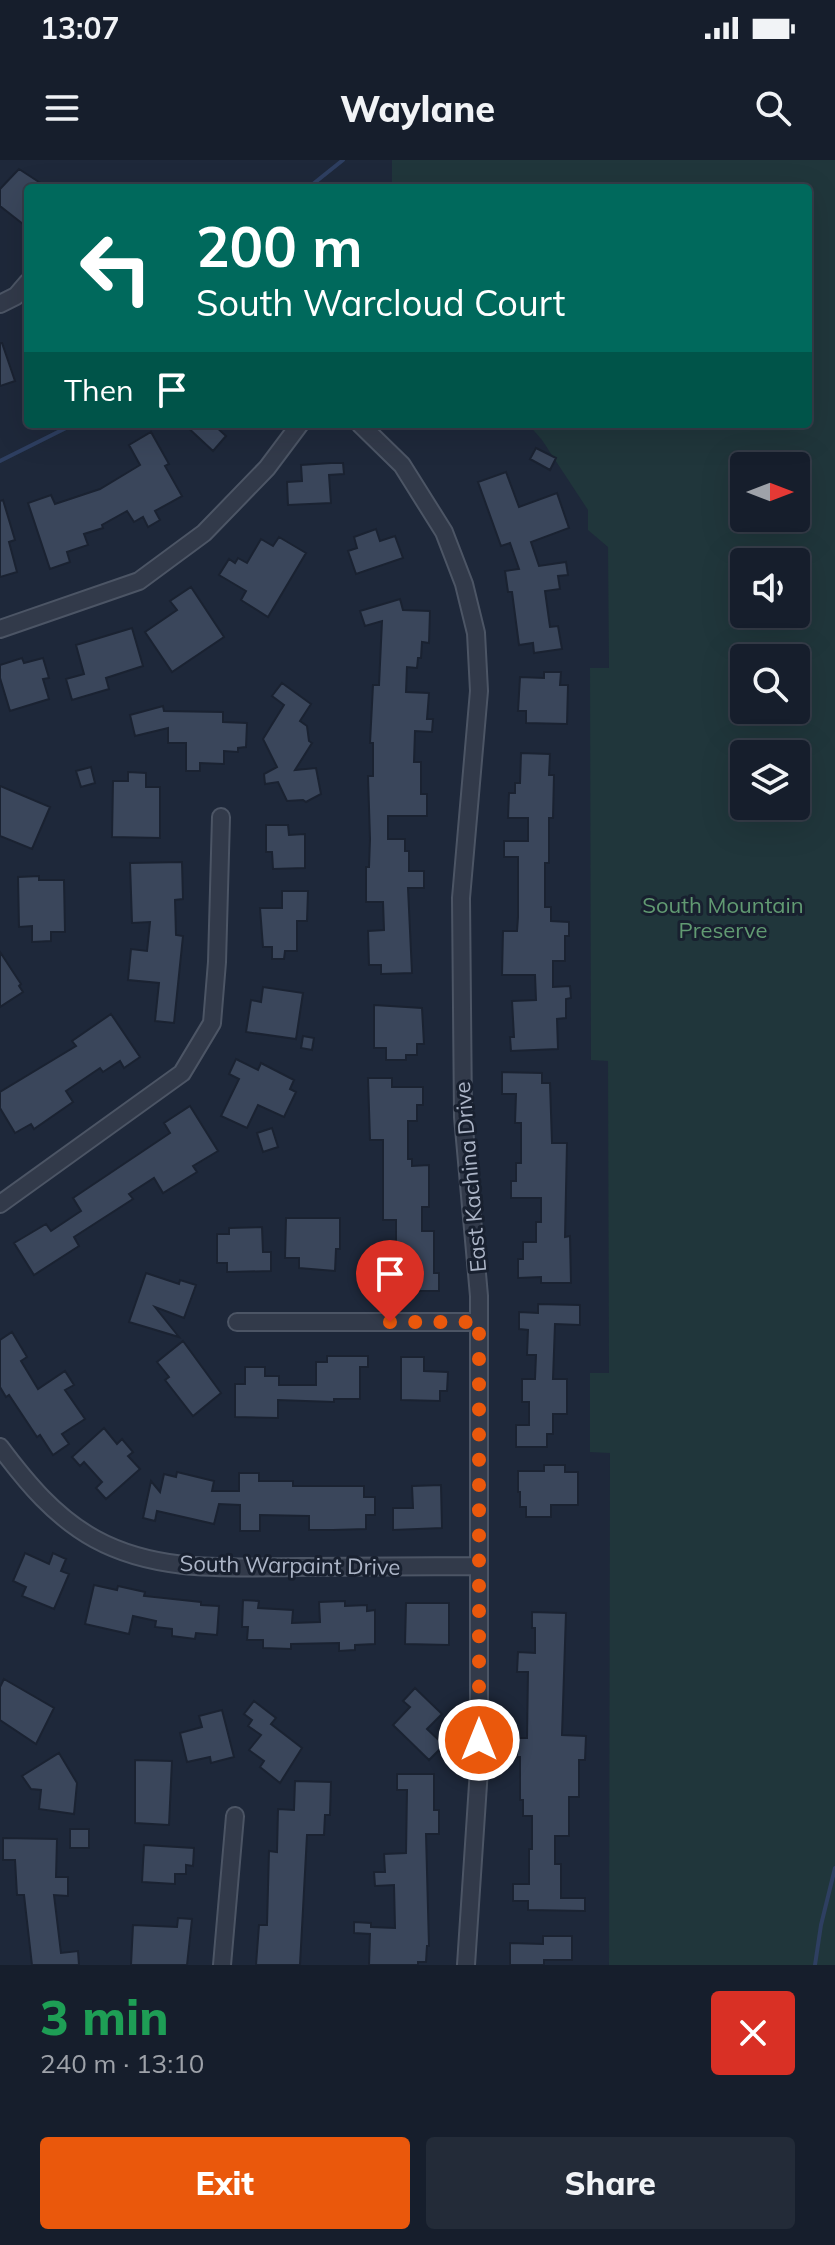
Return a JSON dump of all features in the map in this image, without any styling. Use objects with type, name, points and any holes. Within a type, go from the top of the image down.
[{"type":"street","points":[[0,304],[16,296],[24,287]]},
{"type":"street","points":[[0,629],[139,581],[204,533],[267,468],[297,428]]},
{"type":"street","name":"East Kachina Drive","points":[[364,428],[402,465],[439,522],[464,584],[476,633],[479,691],[461,898],[463,1117],[478,1264],[479,1322],[479,1769],[466,1965]]},
{"type":"street","points":[[0,1204],[182,1073],[212,1023],[221,817]]},
{"type":"street","points":[[237,1322],[479,1322]]},
{"type":"street","name":"South Warpaint Drive","points":[[0,1447],[40,1497],[71,1523],[99,1541],[151,1560],[219,1568],[479,1566]]},
{"type":"street","points":[[222,1965],[235,1816]]},
{"type":"green space","name":"South Mountain Preserve","points":[[392,160],[835,160],[835,1965],[609,1965],[610,1453],[590,1452],[590,1373],[609,1373],[608,1061],[591,1060],[590,668],[609,668],[608,547],[588,530],[588,510],[532,428],[812,428],[812,184],[392,184]]},
{"type":"building","points":[[19,169],[42,184],[24,184],[24,225],[0,206],[0,189]]},
{"type":"building","points":[[0,343],[15,381],[0,386]]},
{"type":"building","points":[[188,428],[217,428],[226,436],[213,451]]},
{"type":"building","points":[[151,432],[182,496],[155,511],[160,520],[148,527],[143,517],[134,522],[127,511],[102,525],[103,528],[84,534],[88,545],[67,552],[70,562],[50,569],[28,503],[51,495],[55,504],[100,489],[140,465],[129,445]]},
{"type":"building","points":[[536,448],[556,458],[550,470],[530,459]]},
{"type":"building","points":[[343,463],[344,474],[329,475],[331,503],[288,505],[287,482],[302,481],[301,465]]},
{"type":"building","points":[[506,472],[519,507],[557,493],[569,528],[531,542],[539,566],[566,562],[568,575],[558,576],[560,589],[545,591],[550,627],[558,626],[562,649],[534,653],[533,643],[519,645],[512,592],[508,592],[505,571],[519,569],[510,543],[501,546],[478,482]]},
{"type":"building","points":[[3,500],[15,540],[9,542],[17,572],[0,577],[0,501]]},
{"type":"building","points":[[376,529],[380,541],[395,536],[403,558],[356,574],[348,551],[357,548],[354,537]]},
{"type":"building","points":[[279,537],[306,553],[268,617],[241,600],[246,591],[219,575],[229,559],[235,563],[238,558],[247,563],[261,539],[273,546]]},
{"type":"building","points":[[191,587],[224,637],[172,672],[145,632],[177,610],[170,601]]},
{"type":"building","points":[[400,599],[403,610],[430,611],[429,643],[422,642],[417,668],[407,667],[406,692],[429,693],[427,719],[433,719],[432,732],[415,731],[414,762],[421,762],[421,794],[427,794],[427,816],[388,816],[388,839],[405,839],[405,851],[409,851],[409,871],[424,871],[424,888],[408,888],[412,973],[381,974],[381,965],[369,965],[368,931],[384,930],[383,902],[366,902],[366,867],[369,867],[370,839],[368,776],[373,776],[373,743],[370,743],[373,685],[379,685],[382,621],[365,626],[360,611]]},
{"type":"building","points":[[132,628],[143,666],[106,678],[109,689],[72,700],[66,679],[84,674],[76,645]]},
{"type":"building","points":[[22,658],[24,663],[43,658],[49,678],[43,679],[49,699],[10,711],[0,678],[0,665]]},
{"type":"building","points":[[544,672],[561,672],[560,685],[568,685],[567,724],[526,723],[526,711],[518,711],[520,677],[544,678]]},
{"type":"building","points":[[282,683],[311,704],[300,721],[307,726],[312,743],[295,770],[316,768],[321,794],[306,802],[287,801],[278,782],[265,784],[264,774],[277,767],[263,739],[284,705],[272,696]]},
{"type":"building","points":[[163,706],[164,711],[223,712],[223,722],[247,723],[246,747],[238,748],[238,752],[224,751],[224,764],[200,763],[200,771],[186,771],[186,743],[168,743],[168,728],[135,736],[130,715]]},
{"type":"building","points":[[521,753],[550,754],[549,775],[554,775],[553,818],[549,818],[549,863],[545,863],[545,907],[551,907],[551,921],[569,922],[569,936],[565,936],[565,961],[553,961],[553,987],[570,986],[571,998],[566,999],[566,1018],[557,1019],[558,1049],[511,1051],[510,1037],[514,1037],[512,1001],[536,1000],[535,975],[502,975],[503,931],[517,931],[518,917],[518,857],[504,857],[504,841],[528,841],[528,818],[508,818],[509,793],[515,793],[515,783],[520,783]]},
{"type":"building","points":[[91,767],[95,783],[81,787],[76,771]]},
{"type":"building","points":[[128,772],[146,773],[146,787],[160,787],[160,838],[112,837],[113,781],[128,781]]},
{"type":"building","points":[[0,786],[50,807],[32,849],[0,836]]},
{"type":"building","points":[[266,825],[288,825],[289,835],[305,834],[305,868],[273,869],[272,852],[266,852]]},
{"type":"building","points":[[182,862],[183,899],[175,900],[176,935],[183,936],[174,1023],[155,1021],[159,983],[128,980],[131,949],[147,951],[150,922],[132,923],[130,863]]},
{"type":"building","points":[[39,876],[39,880],[64,880],[65,932],[51,932],[51,941],[32,942],[32,926],[19,927],[18,877]]},
{"type":"building","points":[[282,891],[308,891],[307,921],[297,921],[297,951],[285,951],[284,959],[272,959],[272,947],[263,947],[260,908],[282,908]]},
{"type":"building","points":[[0,952],[23,992],[0,1007]]},
{"type":"building","points":[[263,987],[303,993],[296,1039],[246,1032],[251,1000],[261,1002]]},
{"type":"building","points":[[374,1005],[422,1008],[424,1044],[417,1044],[417,1055],[406,1055],[406,1060],[386,1060],[386,1048],[374,1048]]},
{"type":"building","points":[[111,1014],[140,1057],[124,1068],[120,1061],[103,1072],[100,1068],[66,1091],[73,1102],[34,1129],[31,1124],[15,1133],[0,1108],[0,1092],[76,1046],[72,1041]]},
{"type":"building","points":[[303,1036],[314,1038],[312,1050],[301,1048]]},
{"type":"building","points":[[236,1059],[258,1070],[261,1063],[294,1080],[290,1089],[296,1092],[284,1117],[258,1105],[247,1128],[221,1116],[239,1079],[229,1074]]},
{"type":"building","points":[[502,1072],[542,1073],[542,1083],[550,1083],[552,1143],[567,1143],[565,1237],[570,1236],[571,1283],[541,1283],[541,1277],[518,1278],[518,1259],[523,1259],[523,1242],[536,1242],[536,1222],[541,1222],[541,1198],[511,1198],[511,1181],[516,1181],[516,1163],[521,1163],[521,1123],[515,1123],[516,1094],[502,1094]]},
{"type":"building","points":[[368,1078],[392,1078],[392,1087],[423,1087],[423,1105],[417,1105],[417,1121],[408,1121],[408,1159],[412,1159],[412,1166],[429,1165],[429,1207],[422,1207],[422,1231],[434,1231],[434,1273],[439,1273],[439,1291],[414,1291],[414,1296],[380,1296],[380,1275],[406,1275],[405,1246],[396,1247],[396,1220],[383,1220],[383,1140],[370,1140]]},
{"type":"building","points":[[190,1106],[218,1151],[193,1166],[197,1172],[163,1193],[154,1178],[129,1194],[133,1199],[74,1237],[79,1246],[34,1275],[14,1243],[46,1224],[51,1231],[81,1211],[73,1198],[170,1133],[164,1123]]},
{"type":"building","points":[[272,1128],[278,1147],[263,1152],[257,1133]]},
{"type":"building","points":[[286,1218],[340,1218],[340,1249],[336,1249],[335,1271],[299,1268],[299,1258],[285,1258]]},
{"type":"building","points":[[262,1227],[263,1252],[271,1252],[271,1271],[227,1272],[227,1263],[217,1263],[217,1234],[229,1234],[229,1228]]},
{"type":"building","points":[[146,1273],[179,1284],[180,1280],[196,1285],[184,1318],[155,1307],[179,1337],[129,1322]]},
{"type":"building","points":[[538,1304],[580,1305],[580,1325],[555,1324],[553,1379],[567,1379],[567,1414],[553,1414],[553,1434],[547,1434],[547,1447],[516,1447],[516,1425],[529,1425],[529,1402],[522,1402],[522,1379],[535,1379],[536,1355],[527,1355],[528,1330],[519,1329],[519,1312],[538,1313]]},
{"type":"building","points":[[12,1332],[27,1357],[21,1361],[38,1389],[65,1371],[74,1385],[65,1390],[85,1419],[62,1434],[69,1444],[53,1455],[0,1387],[0,1340]]},
{"type":"building","points":[[183,1341],[221,1393],[193,1416],[165,1380],[169,1377],[157,1362]]},
{"type":"building","points":[[327,1356],[368,1356],[368,1367],[360,1367],[360,1399],[334,1399],[334,1402],[278,1400],[278,1418],[235,1417],[235,1384],[245,1384],[245,1367],[265,1367],[265,1376],[279,1376],[279,1385],[316,1385],[316,1362],[327,1362]]},
{"type":"building","points":[[401,1357],[424,1357],[424,1371],[448,1372],[447,1391],[440,1391],[440,1401],[401,1400]]},
{"type":"building","points":[[104,1428],[117,1444],[122,1439],[133,1452],[128,1456],[140,1469],[106,1499],[96,1488],[102,1482],[84,1462],[80,1466],[72,1457]]},
{"type":"building","points":[[544,1465],[565,1465],[565,1472],[578,1472],[578,1505],[551,1505],[551,1517],[526,1517],[526,1507],[520,1507],[518,1471],[544,1471]]},
{"type":"building","points":[[177,1472],[214,1481],[212,1491],[239,1491],[239,1473],[259,1473],[259,1481],[293,1481],[293,1486],[364,1486],[364,1497],[375,1497],[375,1515],[366,1515],[366,1529],[309,1530],[309,1516],[260,1515],[260,1531],[240,1531],[240,1505],[219,1504],[214,1524],[157,1511],[155,1521],[143,1518],[151,1481],[160,1492],[164,1474],[176,1477]]},
{"type":"building","points":[[441,1485],[442,1528],[393,1530],[393,1508],[413,1508],[412,1486]]},
{"type":"building","points":[[25,1553],[49,1564],[53,1553],[66,1559],[61,1571],[69,1574],[54,1609],[22,1596],[26,1587],[13,1581]]},
{"type":"building","points":[[94,1585],[117,1590],[118,1586],[145,1592],[144,1596],[219,1606],[217,1635],[196,1633],[195,1639],[172,1636],[172,1629],[155,1627],[156,1621],[133,1616],[129,1634],[85,1624]]},
{"type":"building","points":[[243,1600],[259,1601],[258,1608],[293,1610],[292,1623],[320,1622],[319,1602],[345,1601],[345,1606],[367,1605],[367,1611],[375,1610],[375,1644],[355,1645],[355,1650],[339,1651],[339,1643],[291,1644],[291,1649],[263,1648],[263,1640],[247,1640],[248,1627],[242,1627]]},
{"type":"building","points":[[406,1603],[449,1603],[449,1645],[405,1644]]},
{"type":"building","points":[[532,1612],[566,1613],[562,1735],[586,1736],[585,1760],[579,1760],[579,1797],[569,1797],[569,1836],[555,1836],[555,1864],[561,1864],[561,1898],[585,1898],[585,1911],[528,1910],[528,1901],[513,1901],[513,1884],[529,1884],[529,1849],[532,1849],[532,1816],[523,1816],[520,1757],[517,1757],[517,1738],[527,1738],[528,1672],[517,1672],[518,1652],[535,1653]]},
{"type":"building","points":[[4,1679],[54,1708],[36,1744],[0,1720],[0,1687]]},
{"type":"building","points":[[415,1688],[442,1714],[427,1729],[444,1745],[429,1760],[393,1725],[410,1707],[403,1701]]},
{"type":"building","points":[[254,1701],[276,1718],[271,1724],[302,1748],[280,1783],[260,1767],[264,1761],[249,1750],[261,1735],[248,1726],[252,1720],[244,1714]]},
{"type":"building","points":[[222,1710],[234,1757],[211,1763],[210,1757],[187,1762],[180,1733],[202,1727],[199,1716]]},
{"type":"building","points":[[59,1753],[77,1783],[74,1814],[39,1809],[41,1790],[31,1789],[22,1776]]},
{"type":"building","points":[[135,1760],[172,1761],[169,1825],[135,1823]]},
{"type":"building","points":[[397,1774],[434,1774],[434,1810],[439,1810],[439,1834],[426,1834],[429,1946],[426,1962],[418,1962],[418,1965],[369,1965],[370,1934],[354,1933],[354,1922],[371,1923],[371,1927],[395,1928],[394,1885],[375,1886],[374,1872],[385,1872],[384,1854],[406,1853],[407,1790],[397,1790]]},
{"type":"building","points":[[295,1781],[331,1782],[330,1815],[325,1815],[324,1835],[307,1835],[300,1965],[256,1965],[259,1925],[267,1925],[269,1851],[277,1852],[278,1809],[294,1810]]},
{"type":"building","points":[[70,1829],[89,1829],[89,1848],[70,1848]]},
{"type":"building","points":[[3,1838],[57,1839],[56,1877],[68,1877],[68,1896],[54,1895],[61,1953],[78,1951],[79,1965],[32,1965],[24,1895],[17,1895],[15,1860],[3,1860]]},
{"type":"building","points":[[144,1845],[194,1848],[193,1866],[186,1865],[186,1874],[175,1874],[175,1884],[142,1882]]},
{"type":"building","points":[[178,1918],[192,1919],[187,1965],[131,1965],[133,1925],[177,1927]]},
{"type":"building","points":[[543,1936],[572,1936],[572,1960],[544,1960],[544,1965],[510,1965],[510,1943],[543,1944]]},
{"type":"waterway","points":[[313,184],[343,160]]},
{"type":"waterway","points":[[0,461],[66,428]]},
{"type":"waterway","points":[[815,1965],[835,1868]]},
{"type":"route","points":[[390,1322],[479,1322],[479,1740]]}]
